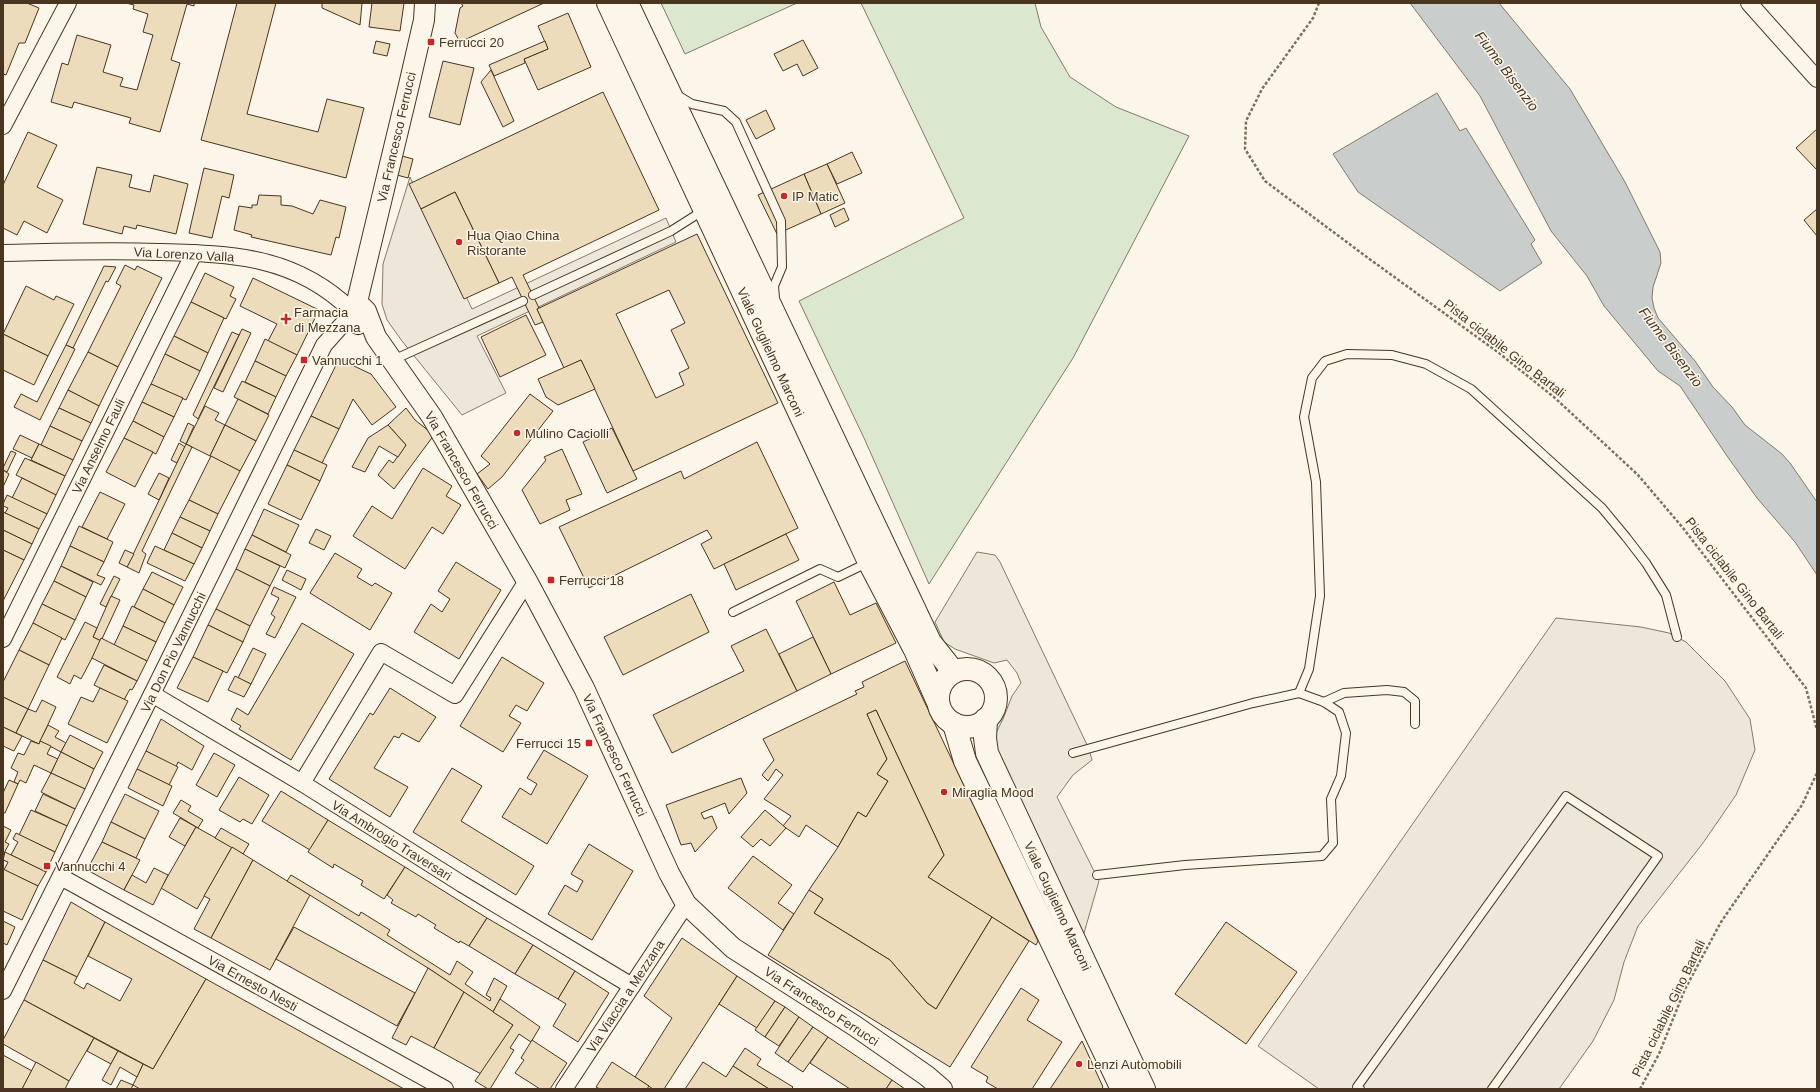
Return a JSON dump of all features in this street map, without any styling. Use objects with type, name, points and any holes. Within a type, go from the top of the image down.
[{"type":"main road","name":"Viale Guglielmo Marconi","points":[[608,3],[869,562],[914,650],[940,709],[946,718],[954,724],[965,761],[1122,1089]]},
{"type":"main road","name":"Viale Guglielmo Marconi","points":[[627,3],[930,642],[953,671],[964,668],[972,669],[985,675],[992,683],[996,693],[995,705],[986,719],[985,738],[987,753],[1144,1089]]},
{"type":"main road","points":[[937,700],[939,687],[944,679],[953,671]]},
{"type":"main road","points":[[954,724],[964,727],[974,726],[986,719]]},
{"type":"street","points":[[3,126],[68,3]]},
{"type":"street","name":"Via Francesco Ferrucci","points":[[425,3],[424,20],[364,271],[357,313],[393,360],[432,417],[526,581],[584,688],[669,873],[686,904],[733,948],[855,1026],[927,1076],[942,1089]]},
{"type":"street","points":[[1749,3],[1817,79]]},
{"type":"street","name":"Via Lorenzo Valla","points":[[3,253],[137,251],[217,253],[252,258],[281,266],[314,281],[357,313]]},
{"type":"street","name":"Via Anselmo Fauli","points":[[3,639],[194,253]]},
{"type":"street","name":"Via Don Pio Vannucchi","points":[[3,991],[152,694],[324,345],[357,313]]},
{"type":"street","points":[[302,783],[381,652],[455,695],[526,581]]},
{"type":"street","name":"Via Ambrogio Traversari","points":[[152,694],[302,783],[462,884],[632,986]]},
{"type":"street","name":"Via Ernesto Nesti","points":[[60,877],[445,1089]]},
{"type":"street","name":"Via Viaccia a Mezzana","points":[[564,1089],[686,904]]},
{"type":"lane","points":[[668,89],[692,104],[724,111],[736,122],[781,221],[782,267],[774,286],[775,313]]},
{"type":"lane","points":[[533,295],[670,231],[704,209]]},
{"type":"lane","points":[[393,360],[523,301]]},
{"type":"lane","points":[[1299,693],[1308,669],[1320,596],[1316,482],[1304,417],[1312,378],[1324,361],[1347,354],[1392,355],[1426,364],[1471,389],[1602,508],[1626,537],[1646,563],[1666,595],[1677,638]]},
{"type":"lane","points":[[733,612],[820,569],[838,577],[869,562]]},
{"type":"lane","points":[[1324,702],[1344,693],[1386,690],[1404,692],[1415,701],[1415,724]]},
{"type":"lane","points":[[1073,753],[1253,703],[1299,693],[1324,702],[1339,712],[1346,734],[1341,776],[1331,799],[1333,843],[1322,856],[1185,865],[1097,876]]},
{"type":"lane","points":[[1360,1089],[1357,1087],[1566,796],[1658,856],[1492,1089]]},
{"type":"path","name":"Pista ciclabile Gino Bartali","points":[[1319,3],[1313,18],[1262,89],[1246,121],[1245,149],[1265,181],[1364,255],[1499,352],[1555,398],[1638,475],[1683,528],[1806,688],[1817,730]]},
{"type":"path","name":"Pista ciclabile Gino Bartali","points":[[1640,1089],[1659,1054],[1685,989],[1721,922],[1802,805],[1817,773]]},
{"type":"green space","points":[[661,3],[797,3],[685,54]]},
{"type":"green space","points":[[861,3],[1035,3],[1041,27],[1070,77],[1116,107],[1189,136],[1073,358],[929,584],[864,438],[799,301],[964,218]]},
{"type":"shaded area","points":[[410,177],[472,309],[666,218],[676,242],[477,336],[506,393],[462,415],[402,341],[387,320],[382,304],[383,264]]},
{"type":"shaded area","points":[[977,552],[995,555],[1000,562],[1089,749],[1092,760],[1073,775],[1057,797],[1099,881],[1082,940],[999,764],[995,735],[1012,696],[1021,683],[1017,673],[1007,660],[994,663],[955,649],[944,642],[935,622]]},
{"type":"shaded area","points":[[1556,618],[1641,627],[1669,633],[1686,642],[1725,681],[1750,719],[1755,750],[1736,795],[1703,843],[1638,926],[1624,962],[1614,1000],[1593,1041],[1559,1089],[1319,1089],[1258,1046]]},
{"type":"water","name":"Fiume Bisenzio","points":[[1410,3],[1499,3],[1570,89],[1625,182],[1660,252],[1661,263],[1653,287],[1652,298],[1658,318],[1695,361],[1713,387],[1732,407],[1745,425],[1782,454],[1790,463],[1817,502],[1817,575],[1795,542],[1757,498],[1680,386],[1658,371],[1604,306],[1587,276],[1551,231],[1480,96]]},
{"type":"water","points":[[1437,93],[1460,131],[1466,128],[1535,240],[1531,244],[1542,263],[1500,291],[1358,192],[1333,154]]},
{"type":"building","points":[[3,3],[27,3],[39,8],[25,43],[19,43],[6,75],[3,74]]},
{"type":"building","points":[[126,3],[194,3],[194,6],[187,4],[171,60],[180,63],[160,132],[129,123],[131,118],[74,102],[72,108],[51,102],[62,63],[68,65],[77,35],[111,45],[103,72],[123,78],[120,86],[137,90],[153,35],[143,32],[148,14],[133,9],[134,5]]},
{"type":"building","points":[[237,3],[276,3],[247,114],[318,132],[327,99],[364,108],[346,178],[201,140]]},
{"type":"building","points":[[322,3],[362,3],[360,25],[322,8]]},
{"type":"building","points":[[372,3],[404,3],[400,31],[369,27]]},
{"type":"building","points":[[461,3],[544,3],[460,42],[455,33],[460,8],[463,6]]},
{"type":"building","points":[[568,13],[591,67],[538,90],[524,59],[548,49],[538,26]]},
{"type":"building","points":[[803,40],[818,68],[803,76],[797,64],[783,71],[774,54]]},
{"type":"building","points":[[376,41],[390,44],[387,56],[373,53]]},
{"type":"building","points":[[545,41],[548,49],[524,59],[525,63],[494,76],[489,65]]},
{"type":"building","points":[[443,61],[474,68],[460,125],[429,117]]},
{"type":"building","points":[[491,70],[514,121],[503,127],[481,82]]},
{"type":"building","points":[[603,92],[659,210],[523,275],[539,308],[537,309],[543,322],[535,325],[512,277],[499,283],[455,192],[421,209],[409,184]]},
{"type":"building","points":[[766,110],[775,129],[756,139],[746,120]]},
{"type":"building","points":[[1817,129],[1817,170],[1796,148]]},
{"type":"building","points":[[28,132],[57,145],[37,187],[63,200],[47,233],[24,221],[17,235],[3,228],[3,185]]},
{"type":"building","points":[[852,152],[862,173],[837,184],[827,164]]},
{"type":"building","points":[[402,156],[413,159],[408,178],[397,175]]},
{"type":"building","points":[[827,164],[845,203],[821,214],[804,174]]},
{"type":"building","points":[[97,167],[132,175],[129,187],[150,192],[154,175],[188,184],[176,234],[137,225],[136,229],[124,226],[122,234],[83,224]]},
{"type":"building","points":[[204,168],[234,175],[229,198],[222,196],[212,238],[189,233]]},
{"type":"building","points":[[804,174],[821,214],[777,234],[758,195]]},
{"type":"building","points":[[455,192],[499,283],[464,299],[421,209]]},
{"type":"building","points":[[259,195],[281,196],[281,205],[292,206],[313,214],[320,200],[346,207],[339,238],[336,237],[331,255],[251,237],[252,235],[234,230],[239,206],[252,208],[252,205],[257,205]]},
{"type":"building","points":[[844,208],[849,220],[835,227],[830,215]]},
{"type":"building","points":[[1817,209],[1817,236],[1804,220]]},
{"type":"building","points":[[697,234],[778,403],[633,471],[581,360],[564,368],[537,309]],"holes":[[[669,290],[685,323],[671,330],[689,368],[679,373],[684,385],[656,398],[616,314]]]},
{"type":"building","points":[[125,265],[135,270],[137,266],[162,278],[118,367],[88,352],[121,286],[116,283]]},
{"type":"building","points":[[104,266],[116,267],[108,282],[106,281],[73,348],[66,345]]},
{"type":"building","points":[[205,273],[234,287],[230,296],[236,299],[226,319],[191,302]]},
{"type":"building","points":[[253,278],[319,310],[297,355],[268,341],[277,324],[240,306]]},
{"type":"building","points":[[26,286],[54,300],[56,296],[74,304],[48,356],[3,334]]},
{"type":"building","points":[[191,302],[224,318],[208,353],[174,336]]},
{"type":"building","points":[[526,315],[546,355],[500,377],[481,337]]},
{"type":"building","points":[[242,329],[251,333],[223,392],[214,388]]},
{"type":"building","points":[[232,332],[239,335],[198,419],[193,415]]},
{"type":"building","points":[[3,334],[48,356],[34,385],[3,370]]},
{"type":"building","points":[[174,336],[208,353],[200,371],[165,354]]},
{"type":"building","points":[[265,339],[297,355],[286,376],[255,361]]},
{"type":"building","points":[[66,345],[75,349],[40,420],[14,407],[21,394],[37,402]]},
{"type":"building","points":[[88,352],[118,367],[99,406],[68,390]]},
{"type":"building","points":[[165,354],[200,371],[186,400],[151,384]]},
{"type":"building","points":[[339,359],[371,374],[396,407],[372,425],[353,399],[339,429],[311,416]]},
{"type":"building","points":[[581,360],[595,389],[558,405],[546,397],[538,379]]},
{"type":"building","points":[[255,361],[286,376],[276,397],[245,382]]},
{"type":"building","points":[[242,381],[276,397],[268,414],[234,397]]},
{"type":"building","points":[[151,384],[183,398],[174,417],[142,402]]},
{"type":"building","points":[[68,390],[99,406],[91,423],[59,408]]},
{"type":"building","name":"Mulino Caciolli","points":[[530,394],[553,411],[502,477],[488,489],[477,474],[490,464],[481,456]]},
{"type":"building","points":[[238,399],[269,415],[256,441],[225,425]]},
{"type":"building","points":[[142,402],[174,417],[164,437],[133,421]]},
{"type":"building","points":[[205,406],[219,413],[215,420],[225,425],[210,456],[186,444]]},
{"type":"building","points":[[59,408],[91,423],[82,441],[50,426]]},
{"type":"building","points":[[406,408],[415,420],[434,435],[394,489],[378,475],[389,460],[393,463],[406,445],[388,425]]},
{"type":"building","points":[[311,416],[339,429],[322,463],[294,450]]},
{"type":"building","points":[[133,421],[164,437],[156,454],[124,438]]},
{"type":"building","points":[[188,423],[194,426],[186,444],[180,441]]},
{"type":"building","points":[[225,425],[256,441],[240,471],[210,456]]},
{"type":"building","points":[[388,425],[406,445],[398,457],[379,446],[365,472],[352,467],[368,438]]},
{"type":"building","points":[[50,426],[82,441],[73,460],[41,445]]},
{"type":"building","points":[[612,428],[637,479],[607,493],[583,442]]},
{"type":"building","points":[[20,435],[39,444],[32,458],[13,449]]},
{"type":"building","points":[[124,438],[153,452],[135,487],[106,472]]},
{"type":"building","points":[[757,442],[798,528],[714,569],[701,544],[712,538],[707,530],[589,588],[559,527],[681,471],[684,479]]},
{"type":"building","points":[[179,443],[185,447],[177,463],[171,460]]},
{"type":"building","points":[[39,444],[73,460],[65,476],[31,460]]},
{"type":"building","points":[[186,444],[192,447],[142,551],[146,554],[139,573],[127,567]]},
{"type":"building","points":[[562,449],[582,494],[566,500],[570,510],[540,524],[522,490],[546,460],[544,457]]},
{"type":"building","points":[[294,450],[327,465],[320,481],[287,465]]},
{"type":"building","points":[[11,451],[16,453],[7,472],[3,470],[3,468]]},
{"type":"building","points":[[211,456],[240,471],[218,514],[189,500]]},
{"type":"building","points":[[25,458],[65,476],[56,495],[16,475]]},
{"type":"building","points":[[287,465],[320,481],[301,520],[268,504]]},
{"type":"building","points":[[423,468],[452,486],[446,496],[461,505],[443,534],[432,527],[405,569],[353,536],[372,506],[392,519]]},
{"type":"building","points":[[3,470],[9,474],[3,487]]},
{"type":"building","points":[[159,473],[169,478],[159,500],[148,494]]},
{"type":"building","points":[[22,478],[56,495],[47,514],[12,498]]},
{"type":"building","points":[[100,492],[125,504],[107,539],[82,527]]},
{"type":"building","points":[[7,495],[47,514],[39,529],[5,513],[8,508],[3,506],[3,504]]},
{"type":"building","points":[[189,500],[218,514],[210,531],[180,517]]},
{"type":"building","points":[[264,509],[299,525],[286,552],[252,535]]},
{"type":"building","points":[[3,512],[39,529],[32,544],[3,530]]},
{"type":"building","points":[[180,517],[210,531],[202,548],[172,533]]},
{"type":"building","points":[[79,526],[113,542],[104,562],[70,546]]},
{"type":"building","points":[[316,529],[331,536],[324,550],[309,543]]},
{"type":"building","points":[[3,530],[32,544],[24,560],[3,550]]},
{"type":"building","points":[[172,533],[202,548],[194,564],[164,550]]},
{"type":"building","points":[[786,534],[799,560],[736,590],[724,564]]},
{"type":"building","points":[[252,535],[291,555],[285,568],[245,549]]},
{"type":"building","points":[[70,546],[104,562],[97,575],[105,578],[101,585],[61,566]]},
{"type":"building","points":[[155,546],[194,564],[185,581],[147,563]]},
{"type":"building","points":[[245,549],[280,566],[270,586],[236,569]]},
{"type":"building","points":[[3,550],[24,560],[3,601]]},
{"type":"building","points":[[125,550],[134,554],[127,567],[119,563]]},
{"type":"building","points":[[335,553],[362,569],[357,577],[372,586],[375,583],[392,593],[370,630],[310,593]]},
{"type":"building","points":[[456,562],[501,590],[459,659],[414,632],[431,604],[442,612],[450,599],[438,591]]},
{"type":"building","points":[[61,566],[93,582],[86,597],[54,581]]},
{"type":"building","points":[[236,569],[270,586],[250,626],[216,609]]},
{"type":"building","points":[[287,570],[306,579],[301,590],[282,580]]},
{"type":"building","points":[[152,572],[183,587],[174,605],[143,589]]},
{"type":"building","points":[[114,576],[120,579],[106,607],[100,604]]},
{"type":"building","points":[[54,581],[86,597],[75,620],[42,604]]},
{"type":"building","points":[[834,582],[850,615],[876,603],[896,643],[831,674],[796,601]]},
{"type":"building","points":[[274,587],[296,597],[275,638],[266,634],[275,617],[271,614],[279,598],[271,594]]},
{"type":"building","points":[[143,589],[174,605],[165,623],[134,607]]},
{"type":"building","points":[[691,594],[709,632],[623,675],[604,637]]},
{"type":"building","points":[[111,596],[120,600],[101,641],[93,637]]},
{"type":"building","points":[[42,604],[75,620],[65,640],[33,623]]},
{"type":"building","points":[[132,606],[165,623],[156,642],[123,626]]},
{"type":"building","points":[[216,609],[250,626],[243,642],[208,625]]},
{"type":"building","points":[[85,622],[97,628],[93,637],[101,641],[81,679],[74,675],[70,684],[57,677]]},
{"type":"building","points":[[33,623],[62,638],[49,665],[19,650]]},
{"type":"building","points":[[302,623],[354,654],[291,760],[239,729],[241,726],[231,720],[237,708],[248,715]]},
{"type":"building","points":[[208,625],[243,642],[227,673],[193,657]]},
{"type":"building","points":[[123,626],[156,642],[147,661],[114,645]]},
{"type":"building","points":[[766,629],[797,691],[672,753],[653,715],[744,671],[731,646]]},
{"type":"building","points":[[813,637],[831,674],[797,691],[779,654]]},
{"type":"building","points":[[101,638],[147,661],[137,681],[92,658]]},
{"type":"building","points":[[253,648],[266,654],[251,684],[238,678]]},
{"type":"building","points":[[19,650],[49,665],[28,709],[3,697],[3,682]]},
{"type":"building","points":[[193,657],[223,671],[208,702],[177,688]]},
{"type":"building","points":[[502,657],[544,683],[527,711],[516,705],[509,716],[521,723],[503,752],[460,726]]},
{"type":"building","points":[[905,661],[1038,941],[1036,945],[928,877],[944,855],[876,710],[867,714],[887,759],[877,774],[888,781],[866,817],[858,812],[838,847],[806,825],[799,837],[783,826],[791,816],[764,799],[783,775],[776,769],[768,781],[762,775],[774,760],[763,739],[857,694],[855,691],[864,687],[862,682]]},
{"type":"building","points":[[104,665],[137,681],[132,690],[130,689],[124,700],[94,685]]},
{"type":"building","points":[[235,676],[251,684],[244,697],[228,690]]},
{"type":"building","points":[[100,688],[128,701],[107,743],[68,724],[81,697],[93,702]]},
{"type":"building","points":[[390,688],[436,717],[419,742],[402,733],[399,738],[394,736],[374,768],[408,787],[390,817],[329,779],[370,713],[373,715]]},
{"type":"building","points":[[3,697],[28,709],[16,733],[3,727]]},
{"type":"building","points":[[42,700],[56,707],[39,744],[16,733],[28,709],[36,712]]},
{"type":"building","points":[[876,710],[944,855],[928,877],[992,917],[936,1009],[927,1003],[890,960],[814,913],[823,899],[809,890],[838,847],[858,812],[866,817],[888,781],[877,774],[887,759],[867,714]]},
{"type":"building","points":[[161,719],[204,746],[192,770],[178,762],[176,767],[146,751]]},
{"type":"building","points":[[48,725],[59,731],[55,737],[66,743],[61,752],[40,741]]},
{"type":"building","points":[[3,727],[22,736],[14,751],[3,746]]},
{"type":"building","points":[[70,735],[103,752],[94,769],[61,752]]},
{"type":"building","points":[[31,741],[39,744],[40,741],[51,746],[47,754],[58,759],[51,773],[34,765],[26,783],[20,780],[18,784],[14,782],[18,772],[11,768],[18,753],[24,755]]},
{"type":"building","points":[[544,750],[588,776],[547,844],[502,817],[520,788],[531,795],[537,784],[527,778]]},
{"type":"building","points":[[146,751],[178,767],[169,785],[137,769]]},
{"type":"building","points":[[61,752],[94,769],[85,789],[51,773]]},
{"type":"building","points":[[214,753],[235,765],[217,797],[196,785]]},
{"type":"building","points":[[452,768],[482,786],[461,821],[534,866],[516,895],[413,832]]},
{"type":"building","points":[[137,769],[172,786],[163,806],[128,788]]},
{"type":"building","points":[[51,773],[85,789],[75,809],[41,792]]},
{"type":"building","points":[[239,777],[269,795],[252,824],[243,819],[240,822],[219,810]]},
{"type":"building","points":[[741,778],[747,793],[729,814],[725,803],[701,813],[704,819],[712,816],[717,828],[695,852],[691,843],[681,845],[666,805]]},
{"type":"building","points":[[9,780],[18,784],[5,813],[3,813],[3,793]]},
{"type":"building","points":[[281,791],[328,820],[310,850],[262,821]]},
{"type":"building","points":[[43,794],[75,809],[67,826],[35,811]]},
{"type":"building","points":[[125,794],[159,811],[145,839],[111,822]]},
{"type":"building","points":[[181,800],[191,806],[188,811],[203,820],[198,828],[173,813]]},
{"type":"building","points":[[31,810],[67,826],[55,852],[19,835]]},
{"type":"building","points":[[765,810],[786,828],[770,846],[761,839],[753,847],[741,837]]},
{"type":"building","points":[[180,818],[196,827],[185,846],[169,837]]},
{"type":"building","points":[[328,820],[405,867],[384,899],[361,885],[363,881],[334,864],[333,868],[308,852]]},
{"type":"building","points":[[111,822],[145,839],[136,858],[102,842]]},
{"type":"building","points":[[3,826],[11,830],[5,842],[9,844],[3,855]]},
{"type":"building","points":[[196,827],[232,847],[197,909],[161,888]]},
{"type":"building","points":[[221,828],[249,844],[243,854],[215,838]]},
{"type":"building","points":[[16,833],[55,852],[46,872],[11,855],[18,842],[13,839]]},
{"type":"building","points":[[102,842],[140,860],[124,890],[87,870]]},
{"type":"building","points":[[589,844],[633,871],[592,940],[548,914],[565,885],[577,892],[583,881],[571,874]]},
{"type":"building","points":[[232,847],[253,860],[211,938],[194,929],[210,899],[204,896]]},
{"type":"building","points":[[5,852],[46,872],[38,886],[4,870],[8,862],[3,860]]},
{"type":"building","points":[[753,856],[792,885],[778,903],[794,914],[783,930],[728,888]]},
{"type":"building","points":[[253,860],[310,895],[270,970],[211,938]]},
{"type":"building","points":[[405,867],[487,918],[469,946],[460,941],[459,943],[434,928],[436,925],[418,914],[416,917],[391,903],[393,900],[387,895]]},
{"type":"building","points":[[154,868],[168,875],[153,905],[124,890],[132,875],[146,883]]},
{"type":"building","points":[[3,869],[38,886],[22,920],[3,911]]},
{"type":"building","points":[[291,875],[359,916],[361,912],[390,930],[387,935],[450,975],[457,961],[473,972],[465,984],[490,1001],[491,998],[486,995],[494,978],[507,986],[493,1012],[428,968],[287,881]]},
{"type":"building","points":[[809,890],[823,899],[814,913],[890,960],[927,1003],[936,1009],[992,917],[1029,941],[950,1067],[768,955]]},
{"type":"building","points":[[71,902],[105,922],[77,977],[43,960]]},
{"type":"building","points":[[487,918],[533,945],[515,974],[469,946]]},
{"type":"building","points":[[3,921],[15,927],[7,945],[3,943]]},
{"type":"building","points":[[105,922],[206,979],[153,1069],[24,1000],[43,960],[77,977],[74,983],[84,989],[87,983],[120,1001],[132,979],[88,956]]},
{"type":"building","points":[[1226,922],[1297,972],[1246,1044],[1175,994]]},
{"type":"building","points":[[294,927],[415,993],[397,1026],[276,959]]},
{"type":"building","points":[[682,938],[737,976],[664,1089],[653,1089],[635,1077],[672,1018],[644,996]]},
{"type":"building","points":[[533,945],[575,971],[558,999],[515,974]]},
{"type":"building","points":[[428,968],[464,992],[434,1048],[411,1036],[406,1045],[392,1038]]},
{"type":"building","points":[[575,971],[609,993],[578,1042],[553,1026],[566,1004],[558,999]]},
{"type":"building","points":[[737,976],[775,1001],[757,1028],[719,1004]]},
{"type":"building","points":[[206,979],[404,1089],[140,1089],[133,1085],[143,1064],[153,1069]]},
{"type":"building","points":[[1021,988],[1039,1000],[1027,1020],[1062,1042],[1032,1089],[998,1089],[986,1082],[988,1077],[971,1067]]},
{"type":"building","points":[[464,992],[513,1025],[481,1074],[434,1048]]},
{"type":"building","points":[[500,999],[540,1027],[531,1042],[519,1034],[510,1048],[514,1050],[490,1089],[488,1089],[475,1081],[513,1025],[493,1012]]},
{"type":"building","points":[[24,1000],[94,1038],[69,1081],[3,1044],[3,1040]]},
{"type":"building","points":[[775,1001],[785,1007],[765,1037],[755,1030]]},
{"type":"building","points":[[785,1007],[799,1017],[779,1046],[765,1037]]},
{"type":"building","points":[[799,1017],[813,1027],[788,1062],[775,1053]]},
{"type":"building","points":[[813,1027],[828,1037],[803,1072],[788,1062]]},
{"type":"building","points":[[828,1037],[892,1080],[886,1089],[850,1089],[810,1063]]},
{"type":"building","points":[[94,1038],[118,1051],[111,1064],[87,1051]]},
{"type":"building","points":[[532,1040],[567,1063],[550,1089],[540,1089],[515,1073],[524,1060],[521,1058]]},
{"type":"building","name":"Lenzi Automobili","points":[[1082,1041],[1103,1087],[1101,1089],[1050,1089]]},
{"type":"building","points":[[745,1048],[761,1059],[757,1065],[793,1087],[791,1089],[769,1089],[733,1066]]},
{"type":"building","points":[[118,1051],[143,1064],[137,1077],[120,1067],[111,1085],[102,1080]]},
{"type":"building","points":[[3,1055],[32,1071],[22,1089],[3,1089]]},
{"type":"building","points":[[36,1062],[69,1081],[65,1089],[22,1089]]},
{"type":"building","points":[[612,1062],[649,1086],[647,1089],[600,1089],[596,1087]]},
{"type":"building","points":[[703,1062],[726,1077],[733,1066],[769,1089],[685,1089]]},
{"type":"building","points":[[121,1080],[133,1085],[131,1089],[116,1089]]},
{"type":"building","points":[[892,1080],[905,1089],[886,1089]]},
{"type":"place","name":"Ferrucci 20","points":[[431,42]]},
{"type":"place","name":"IP Matic","points":[[784,196]]},
{"type":"place","name":"Hua Qiao China Ristorante","points":[[459,242]]},
{"type":"place","name":"Farmacia di Mezzana","points":[[286,319]]},
{"type":"place","name":"Vannucchi 1","points":[[304,360]]},
{"type":"place","name":"Mulino Caciolli","points":[[517,433]]},
{"type":"place","name":"Ferrucci 18","points":[[551,580]]},
{"type":"place","name":"Ferrucci 15","points":[[589,743]]},
{"type":"place","name":"Miraglia Mood","points":[[944,792]]},
{"type":"place","name":"Vannucchi 4","points":[[47,866]]},
{"type":"place","name":"Lenzi Automobili","points":[[1079,1064]]}]
